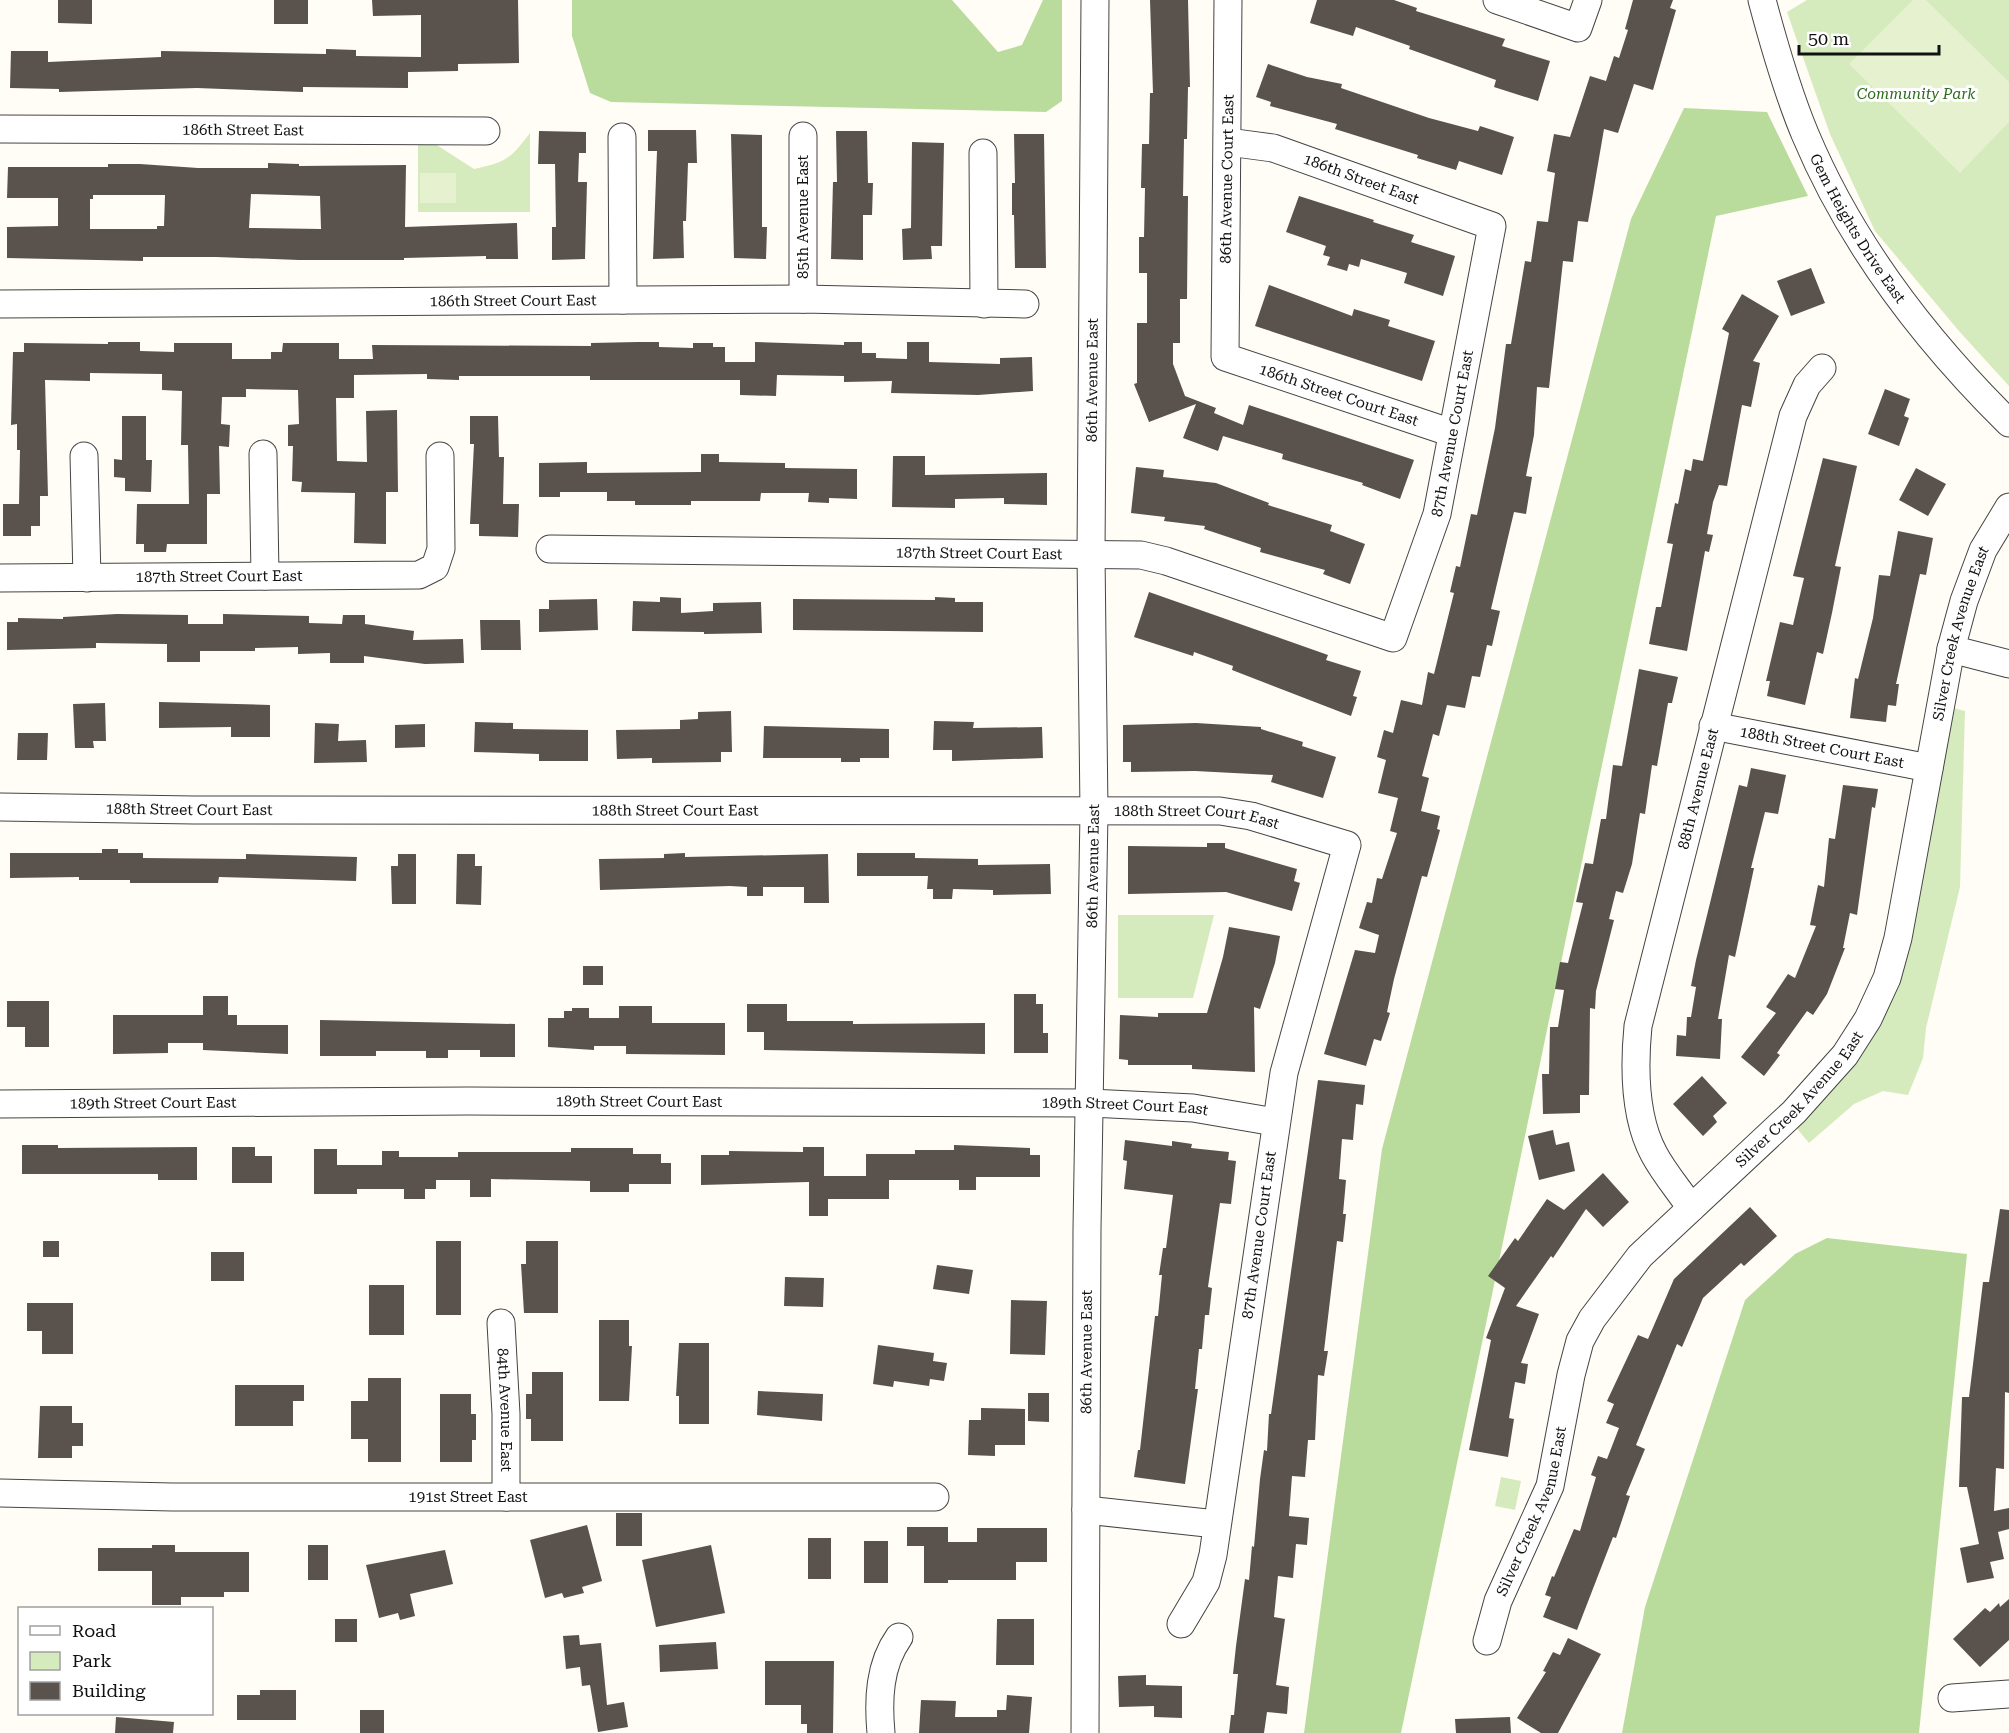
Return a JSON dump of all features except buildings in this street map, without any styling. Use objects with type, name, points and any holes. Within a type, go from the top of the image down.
[{"type":"street","name":"86th Avenue East","points":[[1085,1733],[1094,812],[1091,554],[1095,0]]},
{"type":"street","name":"86th Avenue Court East","points":[[1225,357],[1228,0]]},
{"type":"street","points":[[1497,0],[1578,28],[1588,0]]},
{"type":"street","name":"Gem Heights Drive East","points":[[1762,0],[1787,85],[1805,135],[1832,190],[1877,265],[1926,333],[1969,384],[2009,423]]},
{"type":"street","name":"186th Street East","points":[[0,129],[486,131]]},
{"type":"street","name":"85th Avenue East","points":[[802,136],[803,299]]},
{"type":"street","points":[[622,137],[623,300]]},
{"type":"street","name":"186th Street East","points":[[1228,142],[1273,148],[1492,226]]},
{"type":"street","points":[[983,153],[984,304]]},
{"type":"street","name":"87th Avenue Court East","points":[[1393,638],[1437,514],[1492,226]]},
{"type":"street","name":"186th Street Court East","points":[[0,304],[803,299],[1024,304]]},
{"type":"street","name":"186th Street Court East","points":[[1225,357],[1452,433]]},
{"type":"street","name":"88th Avenue East","points":[[1691,1208],[1654,1153],[1641,1115],[1636,1047],[1642,1004],[1793,416],[1807,386],[1822,368]]},
{"type":"street","points":[[263,454],[265,576]]},
{"type":"street","points":[[84,456],[87,578]]},
{"type":"street","name":"187th Street Court East","points":[[0,578],[419,575],[435,567],[441,549],[440,456]]},
{"type":"street","name":"Silver Creek Avenue East","points":[[1487,1641],[1498,1600],[1550,1486],[1570,1375],[1580,1341],[1593,1319],[1640,1256],[1794,1112],[1845,1055],[1868,1018],[1887,978],[1898,938],[1951,649],[1964,601],[1983,550],[2009,507]]},
{"type":"street","name":"187th Street Court East","points":[[550,549],[1142,555],[1166,561],[1393,638]]},
{"type":"street","points":[[1951,649],[2009,664]]},
{"type":"street","name":"188th Street Court East","points":[[1713,726],[1929,768]]},
{"type":"street","name":"188th Street Court East","points":[[0,807],[206,810],[1220,811],[1251,816],[1347,845]]},
{"type":"street","name":"87th Avenue Court East","points":[[1181,1624],[1206,1582],[1275,1122],[1290,1050],[1347,845]]},
{"type":"street","name":"189th Street Court East","points":[[0,1104],[470,1101],[1090,1103],[1194,1108],[1275,1122]]},
{"type":"street","name":"84th Avenue East","points":[[501,1323],[506,1414],[506,1497]]},
{"type":"street","name":"191st Street East","points":[[0,1493],[172,1497],[935,1497]]},
{"type":"street","points":[[1086,1510],[1216,1524]]},
{"type":"street","points":[[881,1733],[882,1675],[892,1646],[899,1637]]},
{"type":"street","points":[[1952,1698],[2009,1694]]},
{"type":"green space","points":[[572,0],[952,0],[998,52],[1022,45],[1043,0],[1062,0],[1062,101],[1046,112],[611,102],[590,93],[572,36]]},
{"type":"green space","name":"Community Park","points":[[1807,0],[2009,0],[2009,386],[1959,331],[1875,231],[1830,134],[1787,12]]},
{"type":"green space","points":[[1913,0],[1926,0],[2009,82],[2009,122],[1960,173],[1849,64]]},
{"type":"green space","points":[[1684,108],[1767,112],[1808,196],[1716,216],[1401,1733],[1304,1733],[1382,1149],[1631,219]]},
{"type":"green space","points":[[530,133],[530,212],[418,212],[418,142],[432,142],[474,169],[507,158]]},
{"type":"green space","points":[[420,173],[456,173],[456,203],[420,203]]},
{"type":"green space","points":[[1950,707],[1965,711],[1960,887],[1926,1028],[1923,1058],[1908,1095],[1883,1091],[1854,1104],[1809,1143],[1794,1125],[1859,1049]]},
{"type":"green space","points":[[1118,915],[1214,915],[1193,998],[1118,998]]},
{"type":"green space","points":[[1827,1238],[1967,1254],[1919,1733],[1622,1733],[1645,1607],[1745,1300],[1795,1254]]},
{"type":"green space","points":[[1501,1477],[1521,1481],[1515,1510],[1495,1506]]}]
